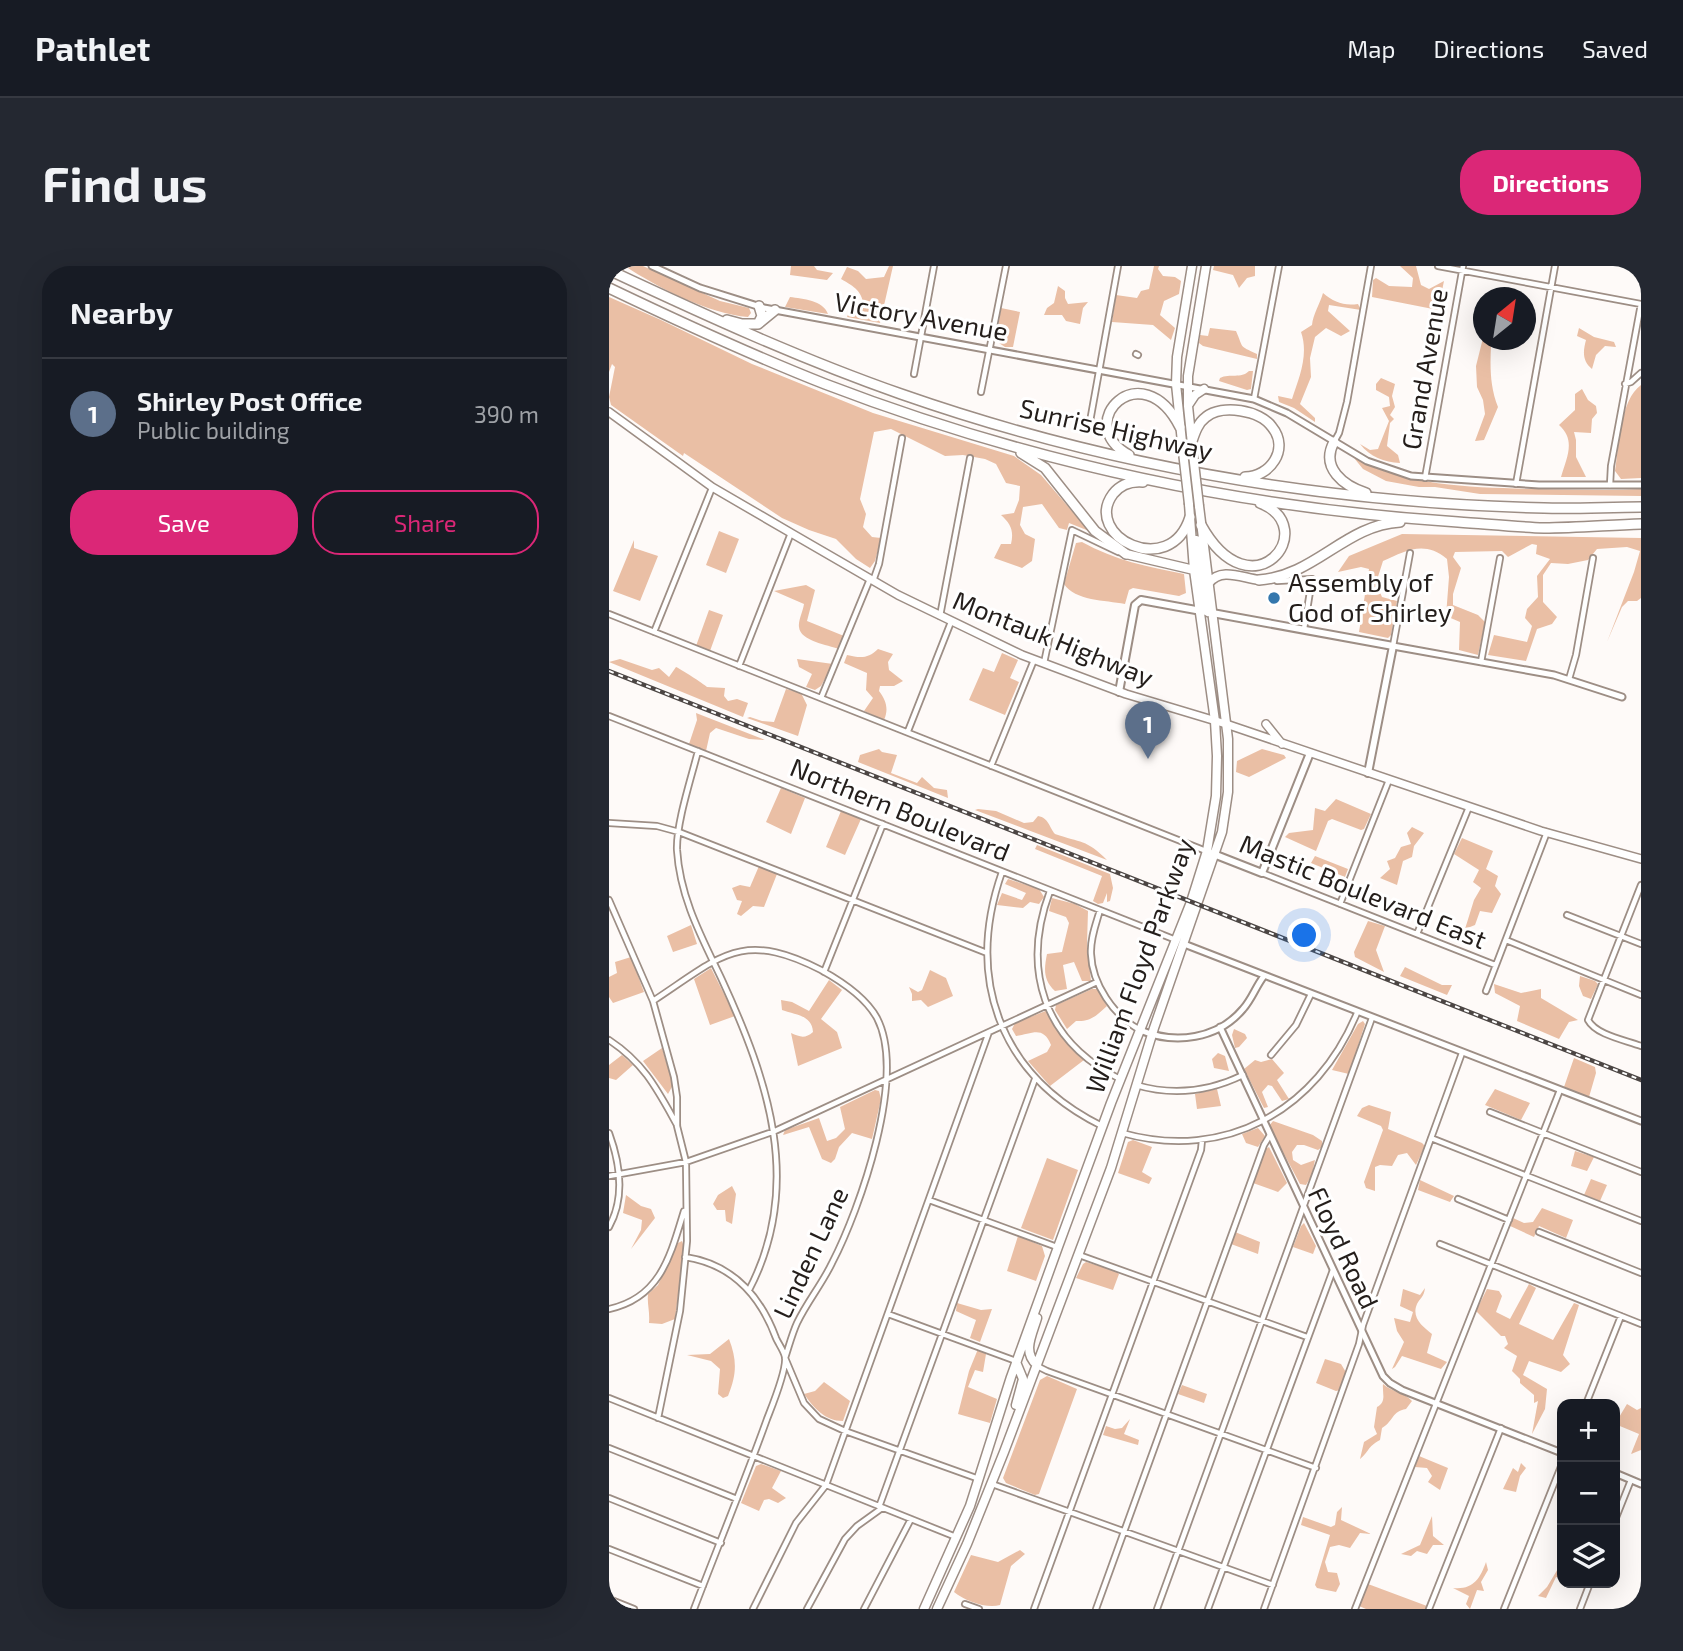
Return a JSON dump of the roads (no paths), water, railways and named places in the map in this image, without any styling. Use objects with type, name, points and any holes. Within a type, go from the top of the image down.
[{"type":"highway","name":"William Floyd Parkway","points":[[1192,266],[1178,344],[1176,384],[1189,504],[1209,583],[1207,612],[1217,785],[1212,853]]},
{"type":"highway","name":"William Floyd Parkway","points":[[937,1609],[1004,1452],[1079,1255],[1122,1133],[1180,942],[1224,821],[1228,792],[1223,666],[1195,570],[1194,523],[1199,506],[1188,406],[1192,348],[1206,266]]},
{"type":"highway","name":"Sunrise Highway","points":[[609,270],[797,355],[912,397],[1008,427],[1140,461],[1329,493],[1399,500],[1545,508],[1641,507]]},
{"type":"highway","name":"Sunrise Highway","points":[[609,288],[713,337],[805,376],[910,414],[994,441],[1169,484],[1341,511],[1441,521],[1545,528],[1641,524]]},
{"type":"highway","points":[[758,324],[762,316],[759,306]]},
{"type":"highway","points":[[689,307],[736,322],[758,324],[775,310]]},
{"type":"highway","points":[[1188,406],[1195,395],[1204,389]]},
{"type":"highway","points":[[1140,461],[1117,447],[1108,433],[1108,416],[1118,400],[1133,393],[1154,397],[1169,408],[1180,427]]},
{"type":"highway","points":[[1192,441],[1203,419],[1220,411],[1254,415],[1272,426],[1279,449],[1269,469],[1253,477],[1219,476]]},
{"type":"highway","points":[[994,441],[1041,464],[1095,531],[1126,554],[1195,570]]},
{"type":"highway","points":[[1335,442],[1330,460],[1341,481],[1360,491],[1399,500]]},
{"type":"highway","points":[[1169,484],[1134,482],[1119,488],[1107,508],[1107,518],[1112,531],[1130,544],[1164,547],[1180,538],[1194,523]]},
{"type":"highway","points":[[1194,523],[1216,548],[1231,560],[1253,566],[1271,561],[1283,542],[1282,521],[1269,507],[1241,497]]},
{"type":"highway","points":[[1209,583],[1221,574],[1259,580],[1299,570],[1371,527],[1392,522],[1441,521]]},
{"type":"highway","points":[[1194,523],[1207,612]]},
{"type":"highway","points":[[1222,684],[1223,666]]},
{"type":"highway","points":[[1206,794],[1217,785]]},
{"type":"highway","name":"William Floyd Parkway","points":[[924,1609],[957,1538],[979,1479],[1016,1362],[1121,1079],[1180,942]]},
{"type":"highway","points":[[1037,1365],[1030,1357],[1028,1347],[1044,1284]]},
{"type":"highway","points":[[1004,1452],[1023,1382],[1022,1372],[1016,1362]]},
{"type":"main road","name":"Montauk Highway","points":[[609,412],[712,487],[871,580],[951,622],[1043,664],[1119,692],[1226,724],[1469,807],[1641,859]]},
{"type":"main road","points":[[1119,692],[1135,605],[1141,600],[1393,646],[1368,773]]},
{"type":"main road","points":[[1266,724],[1282,744]]},
{"type":"main road","points":[[1262,873],[1310,753]]},
{"type":"main road","name":"Mastic Boulevard East","points":[[1212,853],[1262,873]]},
{"type":"street","name":"Victory Avenue","points":[[652,266],[714,293],[775,310],[1254,399],[1287,413],[1376,465],[1425,479],[1516,484],[1641,485]]},
{"type":"street","points":[[667,274],[670,266]]},
{"type":"street","points":[[914,374],[934,266]]},
{"type":"street","points":[[981,392],[1006,266]]},
{"type":"street","points":[[1089,428],[1118,266]]},
{"type":"street","points":[[1254,399],[1279,266]]},
{"type":"street","points":[[1335,442],[1346,401],[1371,266]]},
{"type":"street","points":[[1438,266],[1463,268],[1641,304],[1611,466],[1610,486]]},
{"type":"street","points":[[1516,484],[1555,266]]},
{"type":"street","name":"Grand Avenue","points":[[1425,479],[1463,268]]},
{"type":"street","points":[[1625,384],[1641,373]]},
{"type":"street","points":[[821,698],[879,565],[902,438]]},
{"type":"street","points":[[940,616],[970,458]]},
{"type":"street","points":[[654,632],[712,487]]},
{"type":"street","points":[[1043,664],[1072,530],[1106,548],[1126,554]]},
{"type":"street","points":[[739,666],[791,533]]},
{"type":"street","points":[[1410,553],[1393,646],[1569,679],[1622,697]]},
{"type":"street","points":[[1481,662],[1500,558]]},
{"type":"street","points":[[1569,679],[1576,655],[1593,558]]},
{"type":"street","points":[[1259,580],[1313,579],[1304,629]]},
{"type":"street","points":[[609,614],[1212,853]]},
{"type":"street","points":[[908,731],[951,622]]},
{"type":"street","points":[[991,766],[1034,660]]},
{"type":"street","name":"Northern Boulevard","points":[[609,716],[1357,1013],[1641,1121]]},
{"type":"street","points":[[698,751],[677,849],[683,885],[696,929],[713,961],[751,1049],[775,1131],[779,1176],[775,1209],[763,1264],[749,1290]]},
{"type":"street","points":[[1340,904],[1388,780]]},
{"type":"street","points":[[1417,934],[1469,807]]},
{"type":"street","points":[[609,823],[647,825],[679,832],[987,953]]},
{"type":"street","points":[[824,972],[883,824]]},
{"type":"street","points":[[1486,991],[1547,832]]},
{"type":"street","points":[[1002,872],[989,918],[987,953],[990,984],[1002,1026],[1035,1079],[1065,1104],[1103,1126]]},
{"type":"street","name":"Mastic Boulevard East","points":[[1262,873],[1495,965]]},
{"type":"street","points":[[1641,885],[1590,1014],[1589,1024],[1597,1030],[1641,1046]]},
{"type":"street","points":[[1050,891],[1037,946],[1038,973],[1047,1004],[1063,1032],[1078,1050],[1121,1079]]},
{"type":"street","points":[[609,900],[653,1001],[674,1077],[677,1126],[686,1162],[685,1257],[680,1311],[658,1418]]},
{"type":"street","points":[[1100,910],[1091,948],[1092,964],[1097,982],[1118,1012],[1140,1030],[1153,1035],[1183,1038],[1205,1034],[1218,1035],[1228,1045]]},
{"type":"street","points":[[1567,915],[1641,944]]},
{"type":"street","points":[[1506,940],[1641,995]]},
{"type":"street","name":"Linden Lane","points":[[653,1001],[713,961],[737,951],[761,949],[788,956],[824,972],[851,990],[877,1017],[883,1031],[886,1081],[879,1135],[860,1198],[832,1262],[796,1325],[785,1358],[804,1403],[819,1419],[845,1431],[979,1479]]},
{"type":"street","points":[[1205,1034],[1220,1027],[1244,1009],[1264,976]]},
{"type":"street","points":[[609,1176],[686,1162],[775,1131],[1097,982]]},
{"type":"street","points":[[1271,1055],[1296,1025],[1311,994]]},
{"type":"street","points":[[1122,1133],[1160,1141],[1202,1140],[1264,1121],[1297,1100],[1319,1078],[1345,1040],[1357,1013]]},
{"type":"street","points":[[1157,1609],[1372,1018]]},
{"type":"street","name":"Floyd Road","points":[[1220,1027],[1361,1333],[1264,1609]]},
{"type":"street","points":[[753,1609],[796,1523],[826,1485],[989,1032]]},
{"type":"street","points":[[609,1040],[629,1053],[644,1069],[677,1126]]},
{"type":"street","points":[[1462,1053],[1361,1333],[1379,1371],[1387,1381],[1557,1451]]},
{"type":"street","points":[[1136,1085],[1168,1091],[1197,1090],[1243,1076]]},
{"type":"street","points":[[807,1609],[845,1539],[880,1507],[1035,1079]]},
{"type":"street","points":[[1355,1609],[1560,1090]]},
{"type":"street","points":[[1490,1112],[1641,1172]]},
{"type":"street","points":[[609,1133],[619,1174],[617,1203],[609,1227]]},
{"type":"street","points":[[1096,1609],[1264,1144],[1270,1135]]},
{"type":"street","points":[[1431,1138],[1641,1221]]},
{"type":"street","points":[[1034,1609],[1201,1150],[1202,1140]]},
{"type":"street","points":[[1458,1199],[1509,1220]]},
{"type":"street","points":[[929,1200],[1058,1247]]},
{"type":"street","points":[[609,1309],[631,1303],[654,1285],[671,1250],[685,1207]]},
{"type":"street","points":[[1539,1232],[1640,1272],[1641,1265]]},
{"type":"street","points":[[1440,1244],[1641,1324]]},
{"type":"street","points":[[1079,1255],[1307,1337]]},
{"type":"street","points":[[685,1257],[714,1264],[749,1290],[763,1307],[785,1358],[755,1457],[694,1609]]},
{"type":"street","points":[[1208,1609],[1333,1270]]},
{"type":"street","points":[[888,1314],[1016,1362]]},
{"type":"street","points":[[1588,1399],[1621,1316]]},
{"type":"street","points":[[1037,1365],[1315,1468]]},
{"type":"street","points":[[609,1398],[957,1538]]},
{"type":"street","points":[[1429,1609],[1501,1428]]},
{"type":"street","points":[[609,1448],[737,1499]]},
{"type":"street","points":[[1620,1475],[1641,1484]]},
{"type":"street","points":[[1504,1609],[1557,1476]]},
{"type":"street","points":[[1620,1508],[1631,1480]]},
{"type":"street","points":[[991,1483],[1273,1585]]},
{"type":"street","points":[[609,1498],[721,1543]]},
{"type":"street","points":[[864,1609],[911,1520]]},
{"type":"street","points":[[609,1549],[703,1586]]},
{"type":"street","points":[[1580,1609],[1588,1588]]},
{"type":"street","points":[[609,1599],[634,1609]]},
{"type":"street","points":[[965,1604],[979,1609]]},
{"type":"railway","points":[[609,671],[1641,1080]]},
{"type":"place","name":"Assembly of God of Shirley","points":[[1274,598]]},
{"type":"place","name":"Shirley Post Office","points":[[1148,759]]}]
